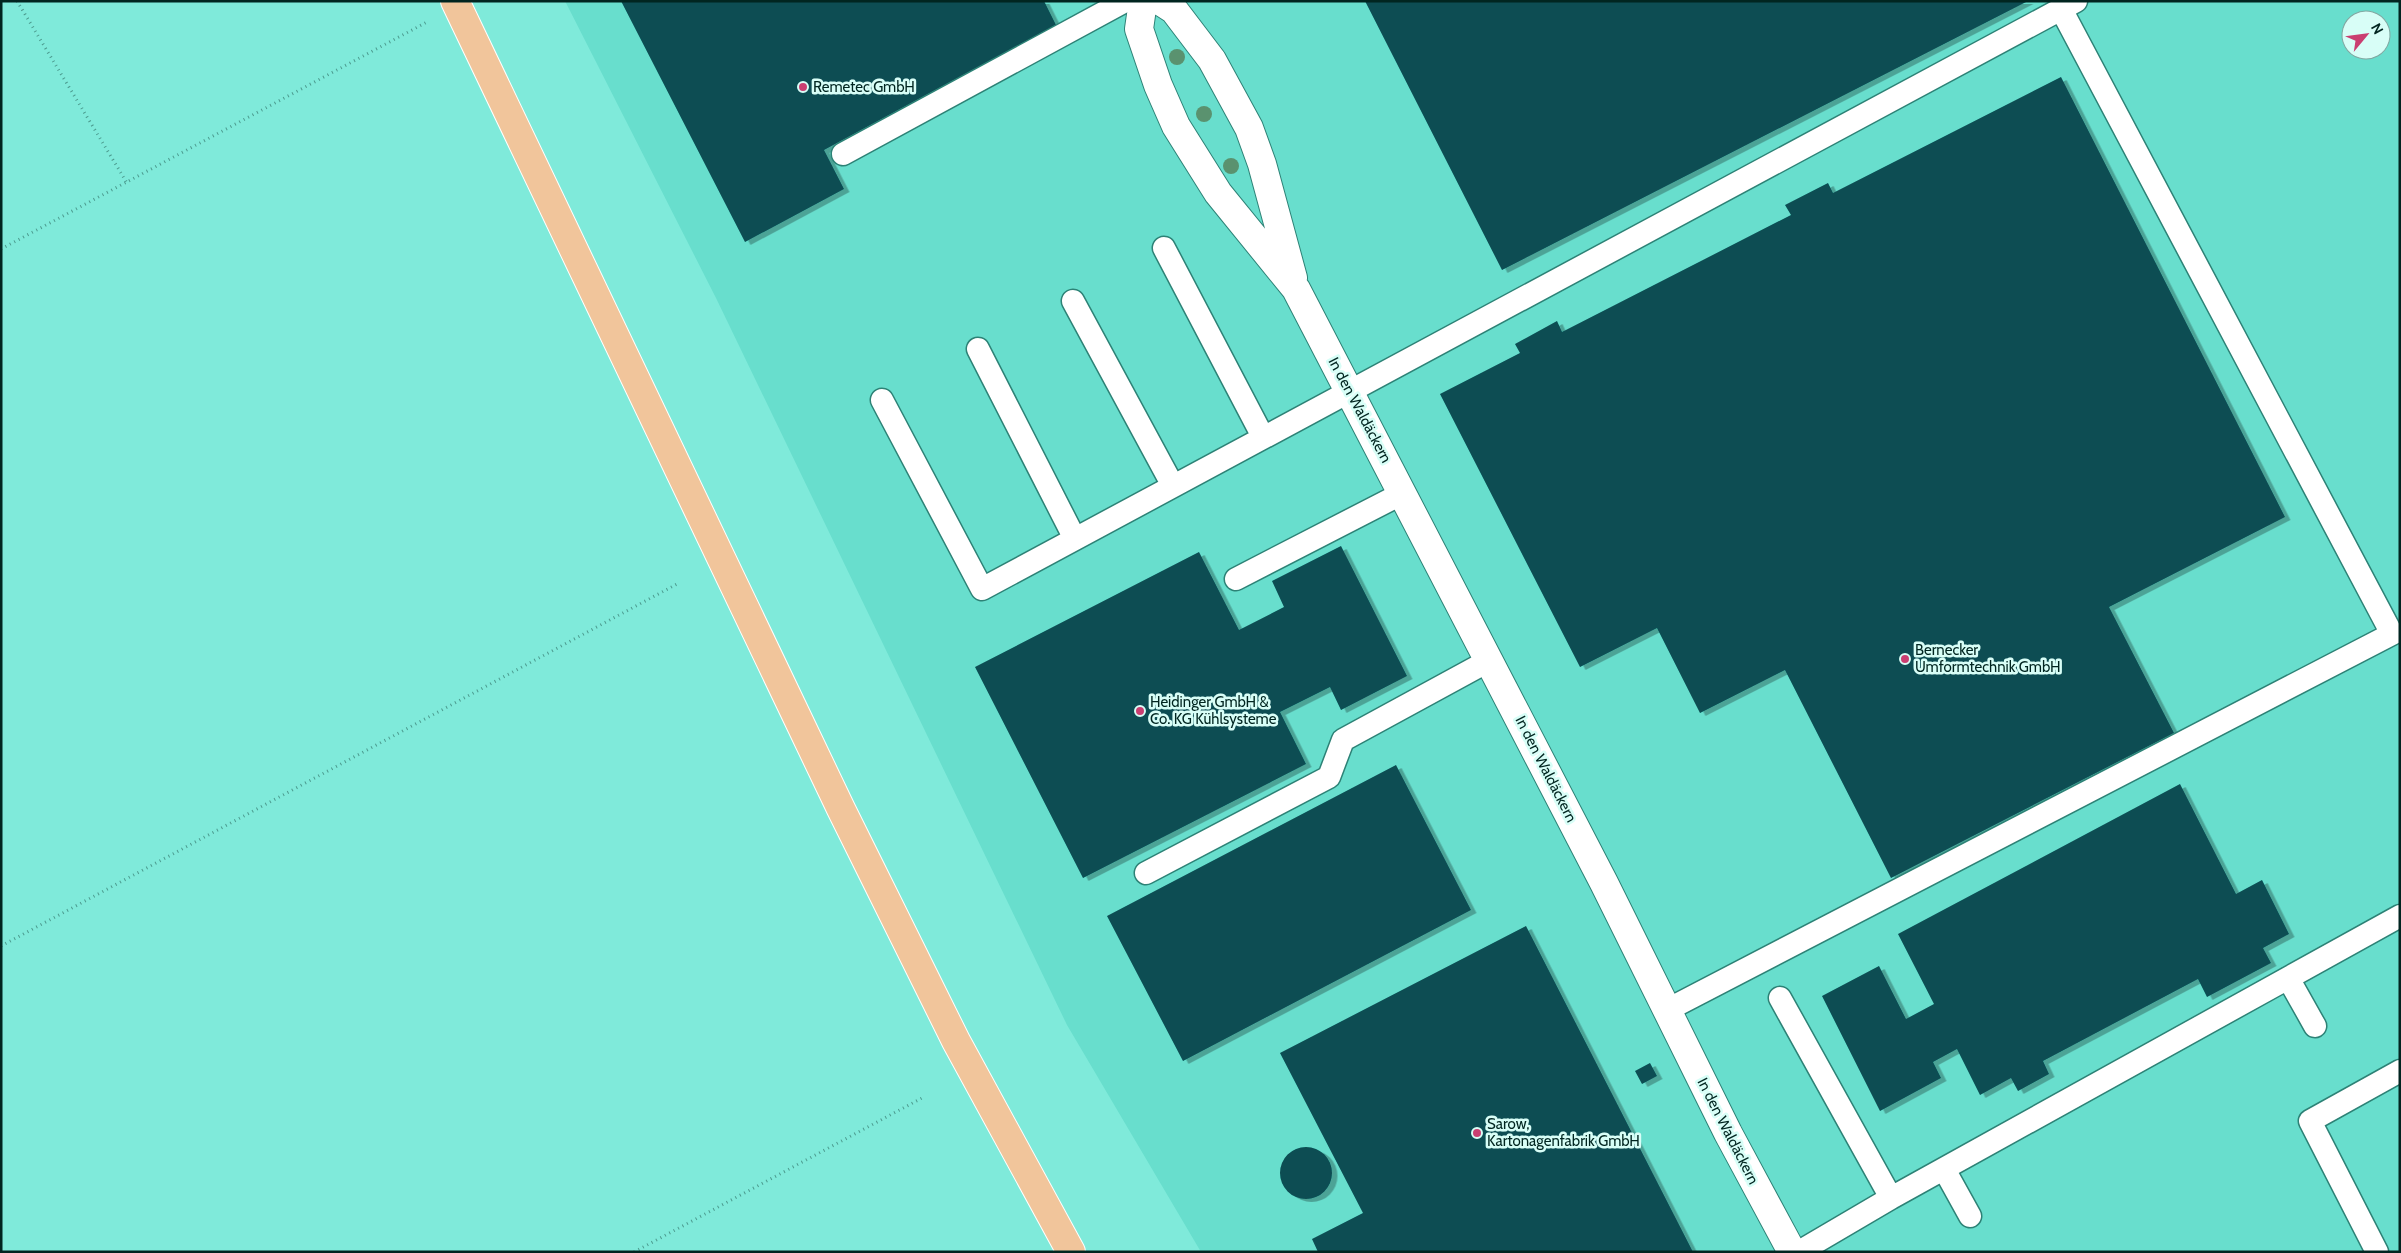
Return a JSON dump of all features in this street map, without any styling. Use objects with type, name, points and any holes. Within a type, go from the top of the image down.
[{"type":"main road","points":[[456,4],[841,809],[956,1041],[1071,1252]]},
{"type":"street","name":"In den Waldäckern","points":[[1143,1],[1138,29],[1158,85],[1176,126],[1218,192],[1296,289],[1490,660],[1728,1133],[1792,1252]]},
{"type":"street","name":"In den Waldäckern","points":[[1160,1],[1174,10],[1212,60],[1249,128],[1262,164],[1296,289]]},
{"type":"lane","points":[[843,154],[1125,1]]},
{"type":"lane","points":[[882,400],[982,589],[2069,5],[2392,634],[1666,1010]]},
{"type":"lane","points":[[1164,248],[1263,438]]},
{"type":"lane","points":[[1073,301],[1173,486]]},
{"type":"lane","points":[[978,349],[1075,539]]},
{"type":"lane","points":[[1236,579],[1403,493]]},
{"type":"lane","points":[[1146,873],[1328,777],[1344,740],[1490,660]]},
{"type":"lane","points":[[1799,1252],[1891,1198],[2400,916]]},
{"type":"lane","points":[[2288,978],[2315,1026]]},
{"type":"lane","points":[[1780,998],[1891,1198]]},
{"type":"lane","points":[[2377,1252],[2310,1121],[2400,1071]]},
{"type":"lane","points":[[1944,1169],[1970,1216]]},
{"type":"path","points":[[17,1],[127,184]]},
{"type":"path","points":[[1,249],[127,184],[456,4]]},
{"type":"path","points":[[1,946],[677,584]]},
{"type":"path","points":[[634,1252],[922,1098]]},
{"type":"shaded area","points":[[565,1],[2400,1],[2400,1252],[1201,1252],[1067,1025],[716,298]]},
{"type":"building","name":"Remetec GmbH","points":[[621,1],[1044,1],[1056,25],[824,150],[844,189],[745,242]]},
{"type":"building","points":[[1365,1],[2028,1],[1502,270]]},
{"type":"building","points":[[2061,77],[2285,517],[2109,607],[2174,733],[1891,878],[1785,670],[1700,713],[1657,628],[1580,667],[1440,394],[1520,353],[1515,344],[1557,321],[1562,332],[1791,215],[1785,205],[1828,183],[1833,193]]},
{"type":"building","name":"Heidinger GmbH & Co. KG Kühlsysteme","points":[[1341,546],[1407,676],[1341,710],[1330,687],[1280,712],[1306,764],[1083,878],[975,667],[1199,552],[1239,630],[1284,607],[1272,581]]},
{"type":"building","points":[[1396,765],[1471,910],[1183,1061],[1107,916]]},
{"type":"building","points":[[2180,784],[2236,894],[2262,880],[2289,934],[2263,948],[2271,963],[2207,997],[2198,979],[2043,1061],[2049,1074],[2018,1091],[2011,1078],[1980,1095],[1957,1049],[1933,1062],[1941,1078],[1880,1111],[1822,996],[1879,966],[1906,1019],[1934,1004],[1898,934]]},
{"type":"building","name":"Sarow, Kartonagenfabrik GmbH","points":[[1526,926],[1693,1252],[1318,1252],[1312,1239],[1363,1213],[1280,1053]]},
{"type":"building","points":[[1650,1063],[1657,1076],[1642,1084],[1635,1071]]},
{"type":"building","points":[[1301,1147],[1311,1147],[1325,1154],[1332,1168],[1332,1178],[1325,1192],[1311,1199],[1301,1199],[1291,1195],[1284,1188],[1280,1178],[1280,1168],[1284,1158],[1291,1151]]},
{"type":"place","name":"Remetec GmbH","points":[[803,87]]},
{"type":"place","name":"Bernecker Umformtechnik GmbH","points":[[1905,659]]},
{"type":"place","name":"Heidinger GmbH & Co. KG Kühlsysteme","points":[[1140,711]]},
{"type":"place","name":"Sarow, Kartonagenfabrik GmbH","points":[[1477,1133]]}]
